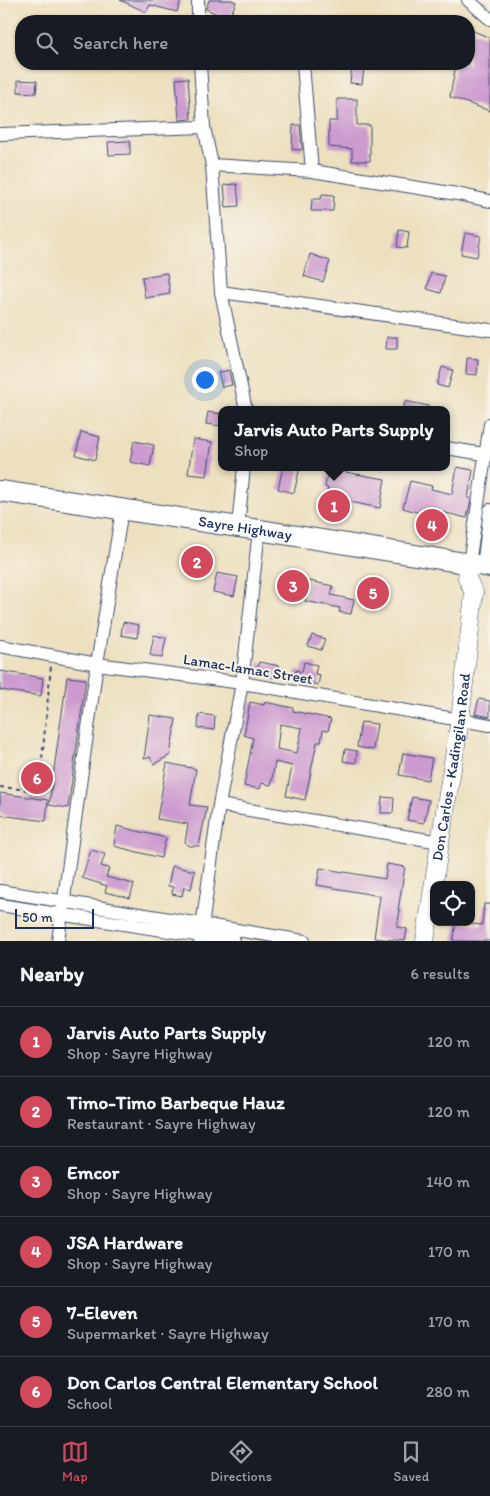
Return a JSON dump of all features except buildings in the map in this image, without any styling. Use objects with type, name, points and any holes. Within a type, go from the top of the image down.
[{"type":"highway","name":"Sayre Highway","points":[[0,491],[481,566]]},
{"type":"main road","name":"Don Carlos - Kadingilan Road","points":[[425,941],[460,720],[474,593],[480,582],[481,566]]},
{"type":"street","points":[[198,0],[198,15]]},
{"type":"street","points":[[468,0],[490,19]]},
{"type":"street","points":[[200,70],[204,127],[212,165],[221,292],[245,406]]},
{"type":"street","points":[[304,70],[312,171]]},
{"type":"street","points":[[0,134],[204,127]]},
{"type":"street","points":[[212,165],[312,171],[449,192],[490,201]]},
{"type":"street","points":[[221,292],[490,330]]},
{"type":"street","points":[[481,566],[490,424]]},
{"type":"street","points":[[450,449],[487,455]]},
{"type":"street","points":[[238,527],[244,471]]},
{"type":"street","points":[[58,941],[97,664],[122,510]]},
{"type":"street","points":[[481,566],[490,510]]},
{"type":"street","points":[[201,934],[219,805],[242,683],[259,530]]},
{"type":"street","name":"Lamac-lamac Street","points":[[0,646],[97,664],[242,683],[490,725]]},
{"type":"street","points":[[219,805],[440,842]]},
{"type":"street","points":[[0,891],[64,907],[234,941]]},
{"type":"street","points":[[0,905],[64,907]]},
{"type":"street","points":[[201,934],[304,941]]},
{"type":"path","points":[[0,787],[39,791],[52,656]]},
{"type":"place","name":"Jarvis Auto Parts Supply","points":[[334,506]]},
{"type":"place","name":"JSA Hardware","points":[[432,525]]},
{"type":"place","name":"Timo-Timo Barbeque Hauz","points":[[197,562]]},
{"type":"place","name":"Emcor","points":[[293,586]]},
{"type":"place","name":"7-Eleven","points":[[373,593]]},
{"type":"place","name":"Don Carlos Central Elementary School","points":[[37,778]]}]
